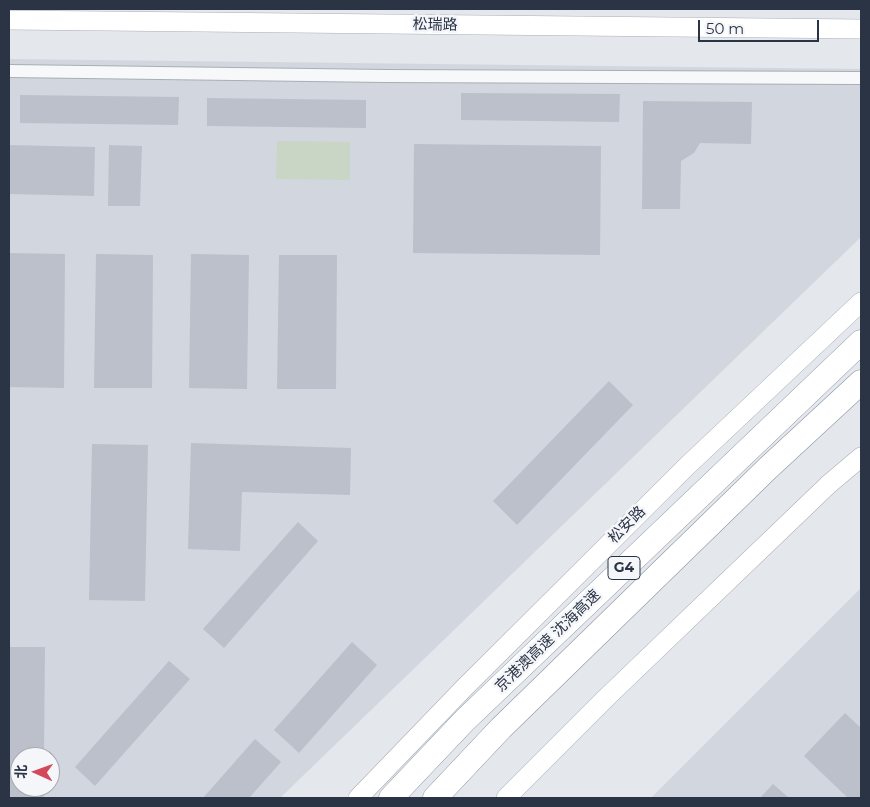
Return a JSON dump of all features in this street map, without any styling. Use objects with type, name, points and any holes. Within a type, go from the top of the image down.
[{"type":"highway","name":"京港澳高速 沈海高速","points":[[391,798],[465,720],[861,342]]},
{"type":"highway","name":"京港澳高速 沈海高速","points":[[435,798],[501,728],[768,468],[861,382]]},
{"type":"main road","name":"松瑞路","points":[[9,20],[861,29]]},
{"type":"main road","name":"松安路","points":[[358,798],[464,688],[687,466],[861,302]]},
{"type":"main road","points":[[506,798],[607,697],[829,484],[861,457]]},
{"type":"street","points":[[9,71],[385,76],[860,78]]},
{"type":"shaded area","points":[[9,59],[861,69],[861,237],[280,798],[9,798]]},
{"type":"shaded area","points":[[861,588],[861,798],[651,798]]},
{"type":"green space","points":[[277,141],[350,142],[350,180],[276,179]]},
{"type":"building","points":[[461,93],[620,94],[619,122],[461,120]]},
{"type":"building","points":[[20,95],[179,97],[178,125],[20,123]]},
{"type":"building","points":[[207,98],[366,100],[366,128],[207,126]]},
{"type":"building","points":[[643,101],[752,102],[751,144],[700,143],[694,153],[681,161],[680,209],[642,209]]},
{"type":"building","points":[[414,144],[601,146],[600,255],[413,253]]},
{"type":"building","points":[[9,145],[95,147],[94,196],[9,194]]},
{"type":"building","points":[[109,145],[142,146],[140,206],[108,206]]},
{"type":"building","points":[[9,253],[65,254],[64,388],[9,387]]},
{"type":"building","points":[[96,254],[153,255],[152,388],[94,388]]},
{"type":"building","points":[[191,254],[249,255],[247,389],[189,388]]},
{"type":"building","points":[[279,255],[337,255],[336,389],[277,389]]},
{"type":"building","points":[[609,381],[633,405],[517,525],[493,501]]},
{"type":"building","points":[[191,443],[351,448],[350,495],[242,492],[240,551],[188,549]]},
{"type":"building","points":[[92,444],[148,445],[145,601],[89,600]]},
{"type":"building","points":[[298,522],[318,541],[224,648],[203,629]]},
{"type":"building","points":[[352,642],[377,665],[299,753],[274,730]]},
{"type":"building","points":[[9,647],[45,647],[44,747],[10,747],[10,797],[44,798],[9,798]]},
{"type":"building","points":[[169,661],[190,679],[95,786],[75,767]]},
{"type":"building","points":[[845,713],[861,728],[861,798],[848,798],[804,756]]},
{"type":"building","points":[[255,739],[281,762],[249,798],[203,798]]},
{"type":"building","points":[[773,784],[789,798],[760,798]]}]
